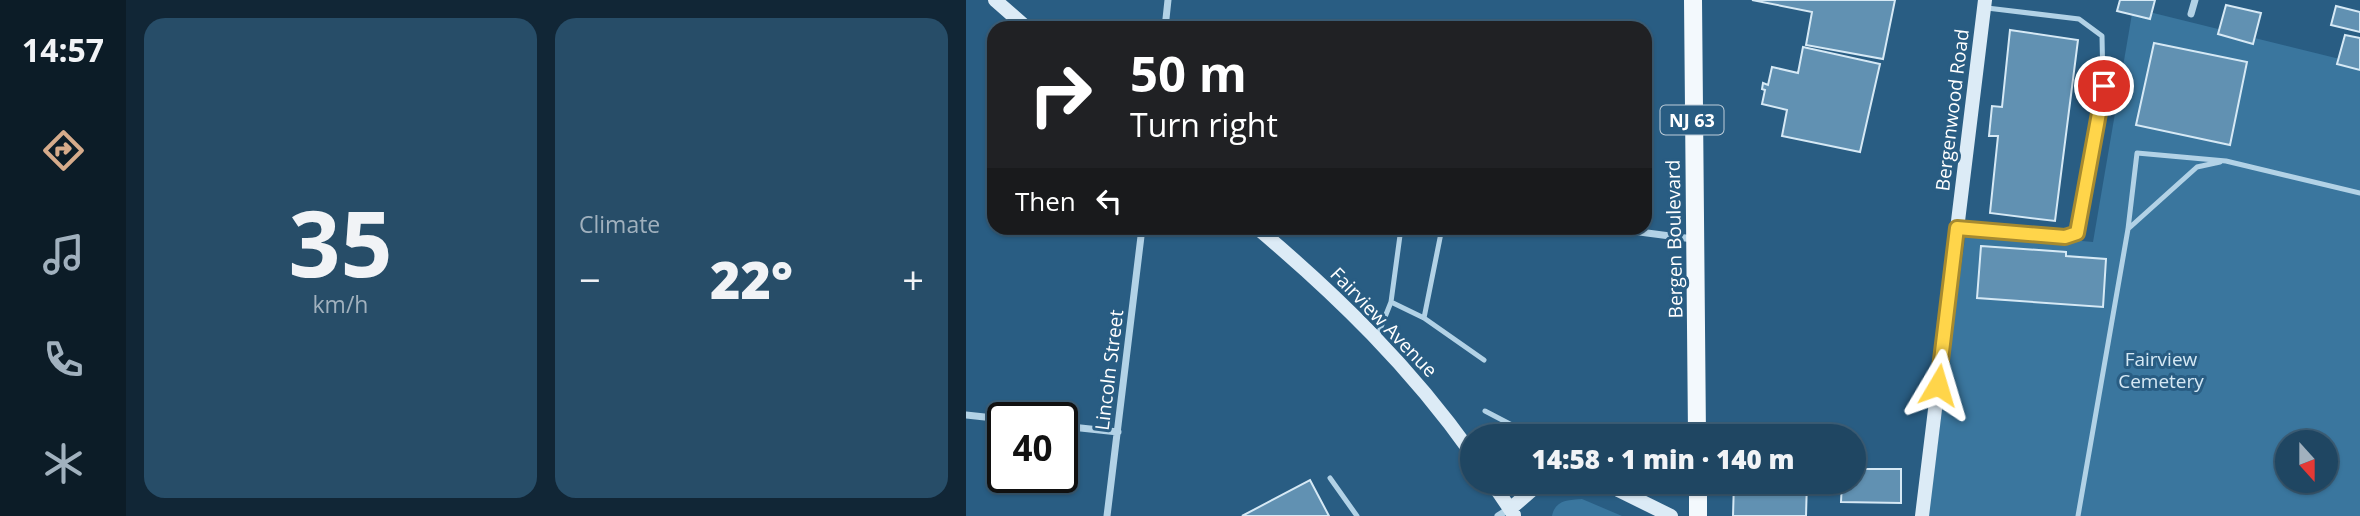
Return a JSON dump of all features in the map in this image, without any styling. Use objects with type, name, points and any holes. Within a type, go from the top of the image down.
[{"type":"main road","points":[[995,0],[1019,21]]},
{"type":"main road","name":"Bergen Boulevard","points":[[1693,0],[1692,124],[1697,239],[1698,424]]},
{"type":"main road","name":"Bergenwood Road","points":[[1922,516],[1985,3]]},
{"type":"main road","name":"Fairview Avenue","points":[[1265,235],[1377,337],[1424,391],[1460,438]]},
{"type":"main road","points":[[1497,494],[1507,514],[1528,494]]},
{"type":"main road","points":[[1626,494],[1671,516]]},
{"type":"main road","points":[[1698,494],[1698,516]]},
{"type":"street","points":[[1166,21],[1168,0]]},
{"type":"street","points":[[2191,14],[2195,0]]},
{"type":"street","points":[[1652,233],[1697,239]]},
{"type":"street","name":"Lincoln Street","points":[[1107,516],[1141,235]]},
{"type":"street","points":[[966,415],[987,417]]},
{"type":"street","points":[[1078,428],[1118,432]]},
{"type":"lane","points":[[1957,228],[2065,237],[2077,233],[2104,86],[2102,36],[2079,19],[1985,3]]},
{"type":"lane","points":[[2078,516],[2129,229],[2137,153],[2226,161],[2360,192]]},
{"type":"lane","points":[[2129,229],[2197,167],[2226,161]]},
{"type":"lane","points":[[1377,337],[1391,302],[1400,235]]},
{"type":"lane","points":[[1424,318],[1441,235]]},
{"type":"lane","points":[[1391,302],[1424,318],[1484,360]]},
{"type":"lane","points":[[1485,411],[1510,424]]},
{"type":"lane","points":[[1330,478],[1357,516]]},
{"type":"green space","name":"Fairview Cemetery","points":[[2133,8],[2360,64],[2360,516],[1928,516],[1966,231],[2093,242]]},
{"type":"green space","points":[[1582,499],[1622,516],[1552,516],[1559,504]]},
{"type":"building","points":[[1752,0],[1895,0],[1883,59],[1806,45],[1812,12]]},
{"type":"building","points":[[2120,0],[2155,0],[2150,19],[2117,11]]},
{"type":"building","points":[[2226,5],[2261,13],[2253,44],[2218,34]]},
{"type":"building","points":[[2336,6],[2360,12],[2360,32],[2331,25]]},
{"type":"building","points":[[2010,30],[2078,40],[2055,221],[1990,213],[1998,136],[1989,136],[1992,106],[2002,107]]},
{"type":"building","points":[[2345,35],[2360,38],[2360,70],[2337,64]]},
{"type":"building","points":[[2154,43],[2247,62],[2230,145],[2136,125]]},
{"type":"building","points":[[1803,47],[1880,64],[1860,152],[1782,136],[1787,110],[1762,104],[1765,90],[1762,89],[1763,83],[1768,85],[1772,67],[1798,73]]},
{"type":"building","points":[[1981,246],[2066,252],[2066,256],[2106,259],[2103,307],[1977,298]]},
{"type":"building","points":[[1866,469],[1901,469],[1901,503],[1841,502],[1841,494],[1866,494]]},
{"type":"building","points":[[1310,480],[1329,516],[1242,516]]},
{"type":"building","points":[[1734,494],[1807,494],[1806,516],[1733,516]]},
{"type":"route","points":[[1938,385],[1957,228],[2065,237],[2077,233],[2104,86]]}]
